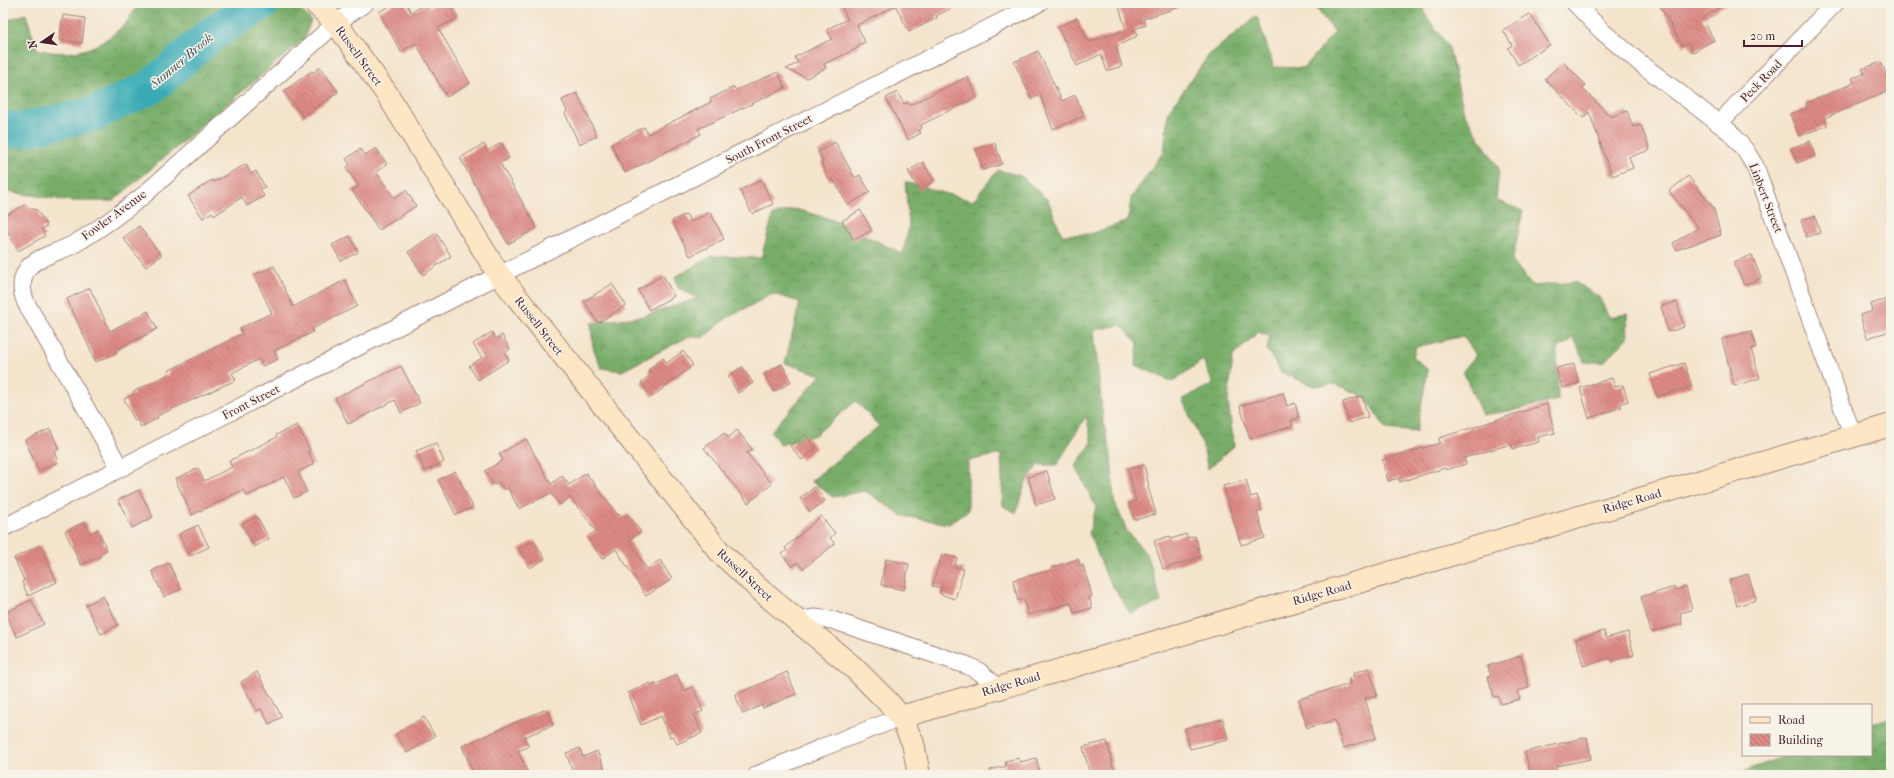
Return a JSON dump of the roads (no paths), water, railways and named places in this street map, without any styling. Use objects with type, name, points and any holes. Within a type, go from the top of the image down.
[{"type":"main road","name":"Russell Street","points":[[315,3],[336,22],[387,94],[499,275],[720,552],[739,572],[853,667],[875,688],[901,717],[913,743],[919,775]]},
{"type":"main road","name":"Ridge Road","points":[[901,717],[1891,426]]},
{"type":"street","name":"Fowler Avenue","points":[[120,468],[26,303],[22,290],[24,275],[35,262],[73,244],[113,219],[144,195],[336,22],[365,3]]},
{"type":"street","name":"South Front Street","points":[[499,275],[1039,3]]},
{"type":"street","name":"Linbert Street","points":[[1575,3],[1603,32],[1730,132],[1745,150],[1755,166],[1853,436]]},
{"type":"street","name":"Peck Road","points":[[1719,124],[1835,3]]},
{"type":"street","name":"Front Street","points":[[3,528],[499,275]]},
{"type":"street","points":[[797,621],[814,618],[832,620],[956,661],[980,672],[998,688]]},
{"type":"street","name":"Ridge Road","points":[[757,775],[901,717]]},
{"type":"waterway","name":"Sumner Brook","points":[[3,128],[20,130],[91,115],[151,87],[213,33],[262,3]]}]
